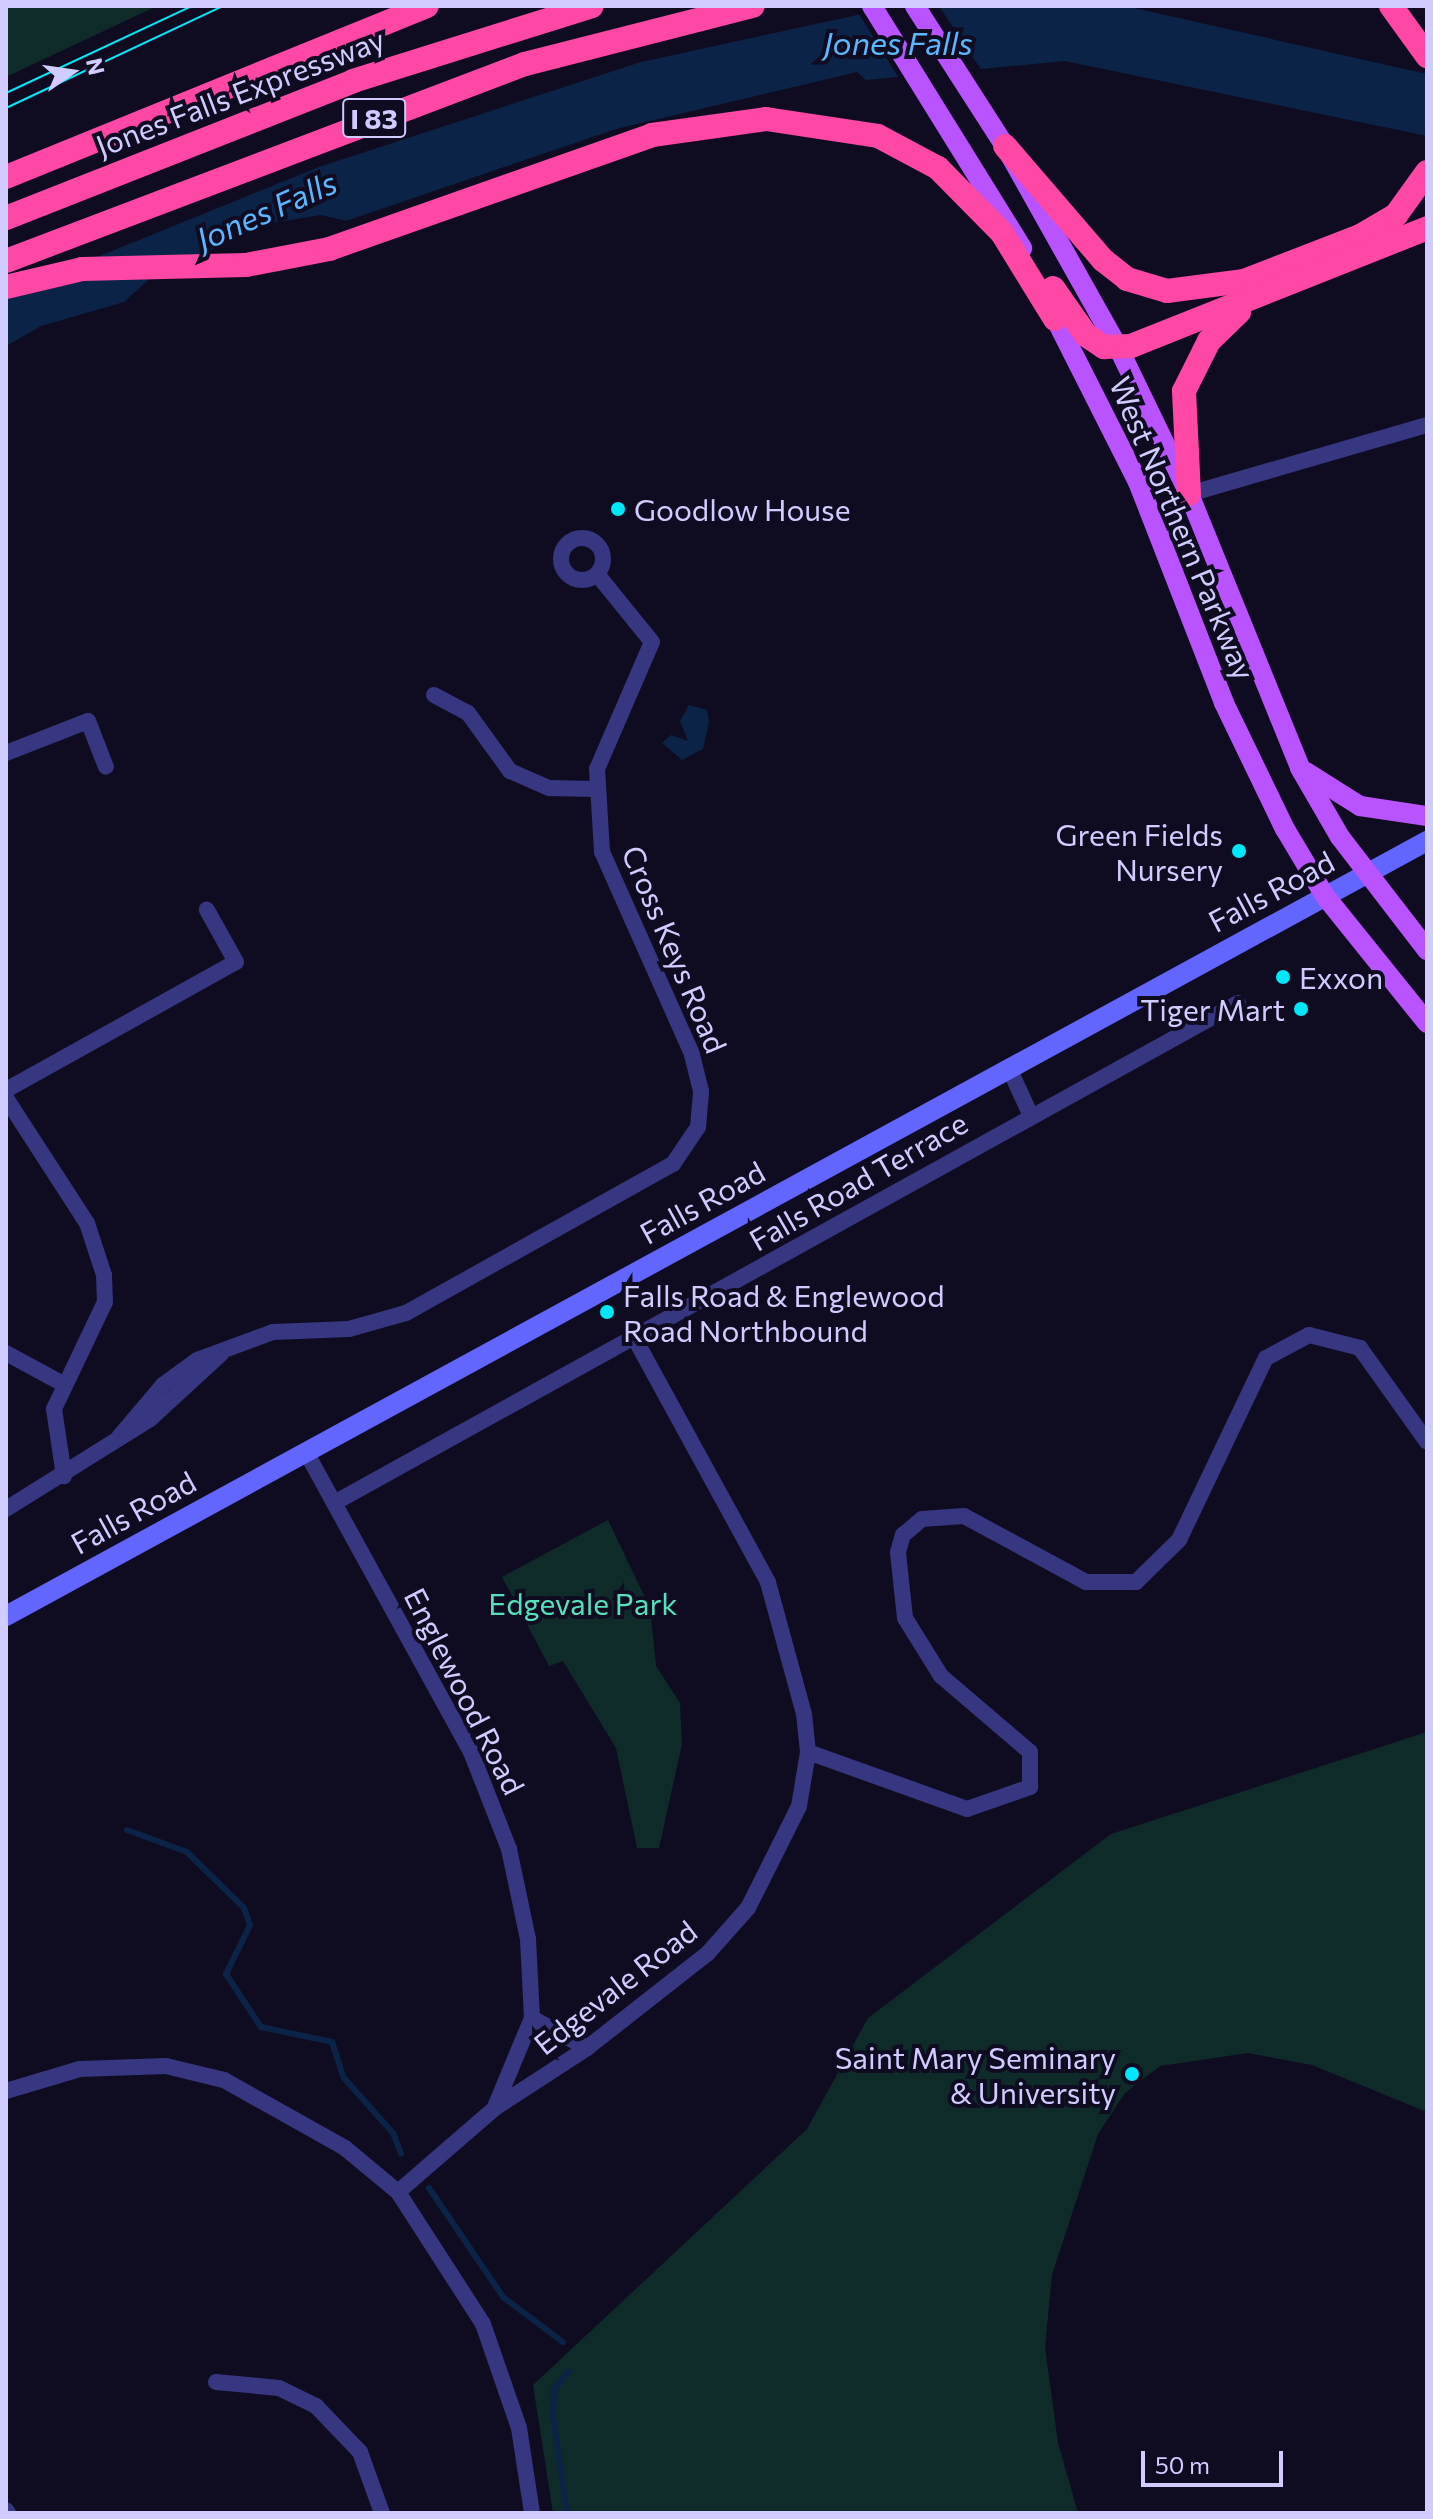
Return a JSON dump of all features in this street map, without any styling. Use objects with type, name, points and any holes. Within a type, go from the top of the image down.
[{"type":"highway","points":[[6,177],[427,6]]},
{"type":"highway","points":[[513,27],[568,6]]},
{"type":"highway","name":"Jones Falls Expressway","points":[[6,218],[353,81],[513,27],[592,6]]},
{"type":"highway","name":"I 83","points":[[6,261],[525,64],[753,6]]},
{"type":"highway","points":[[1391,6],[1424,50]]},
{"type":"highway","points":[[6,287],[31,279],[103,267],[246,265],[354,241],[652,135],[732,119],[801,121],[878,136],[953,179],[1009,243],[1055,319]]},
{"type":"highway","points":[[1005,146],[1109,266],[1167,291],[1244,281],[1360,236],[1396,215],[1427,172]]},
{"type":"highway","points":[[1012,226],[1086,335],[1118,347],[1255,299],[1427,228]]},
{"type":"highway","points":[[1189,494],[1184,391],[1209,341],[1255,299]]},
{"type":"main road","name":"West Northern Parkway","points":[[872,6],[1012,226],[1055,319],[1131,468],[1253,767],[1325,896],[1427,1023]]},
{"type":"main road","name":"West Northern Parkway","points":[[915,6],[1005,146],[1118,347],[1189,494],[1300,768],[1366,874],[1427,950]]},
{"type":"main road","points":[[1300,768],[1360,806],[1427,816]]},
{"type":"main road","name":"Falls Road","points":[[6,1616],[1427,841]]},
{"type":"street","points":[[1171,572],[1169,522],[1189,494],[1427,425]]},
{"type":"street","name":"Cross Keys Road","points":[[6,1509],[64,1476],[119,1437],[179,1371],[273,1332],[349,1329],[406,1313],[673,1164],[688,1144],[702,1114],[692,1054],[602,852],[595,789],[606,740],[652,642],[597,574]]},
{"type":"street","points":[[434,695],[468,713],[510,771],[549,788],[595,789]]},
{"type":"street","points":[[6,753],[88,721],[106,767]]},
{"type":"street","points":[[6,1090],[236,962],[207,910]]},
{"type":"street","name":"Falls Road Terrace","points":[[334,1503],[1238,1003]]},
{"type":"street","points":[[1009,1068],[1031,1116]]},
{"type":"street","points":[[6,1098],[87,1223],[101,1259],[105,1302],[63,1384],[54,1409],[64,1476]]},
{"type":"street","points":[[808,1752],[967,1809],[1030,1787],[1030,1752],[941,1676],[905,1618],[898,1552],[903,1535],[922,1519],[964,1516],[1086,1582],[1136,1582],[1179,1540],[1266,1358],[1309,1335],[1360,1348],[1427,1442]]},
{"type":"street","name":"Edgevale Road","points":[[398,2192],[495,2108],[587,2048],[708,1953],[748,1908],[790,1834],[808,1752],[768,1582],[634,1337]]},
{"type":"street","points":[[6,1353],[63,1384]]},
{"type":"street","name":"Englewood Road","points":[[306,1452],[492,1801],[520,1890],[532,2018],[495,2108]]},
{"type":"street","points":[[532,2018],[587,2048]]},
{"type":"street","points":[[6,2091],[105,2066],[206,2074],[278,2105],[398,2192],[447,2262],[500,2365],[532,2513]]},
{"type":"street","points":[[216,2382],[279,2388],[316,2406],[360,2452],[382,2513]]},
{"type":"green space","points":[[6,6],[157,6],[6,77]]},
{"type":"green space","name":"Edgevale Park","points":[[608,1520],[650,1608],[656,1666],[680,1703],[682,1744],[659,1848],[637,1848],[616,1748],[563,1661],[549,1666],[502,1577]]},
{"type":"green space","name":"Saint Mary Seminary & University","points":[[1427,1732],[1427,2112],[1312,2065],[1248,2053],[1160,2066],[1125,2093],[1098,2134],[1052,2275],[1045,2347],[1058,2443],[1078,2513],[553,2513],[533,2385],[807,2129],[868,2018],[1111,1834]]},
{"type":"water","name":"Jones Falls","points":[[898,6],[1125,6],[1427,74],[1427,136],[1065,61],[866,80],[857,72],[616,129],[346,221],[321,215],[266,224],[148,280],[124,302],[41,326],[6,346],[6,294],[319,167],[641,62]]},
{"type":"water","points":[[689,705],[707,710],[709,722],[703,749],[682,760],[662,743],[671,735],[688,741],[680,721]]},
{"type":"pier","points":[[879,6],[939,6],[982,71],[900,80],[857,11]]},
{"type":"waterway","points":[[127,1830],[187,1852],[244,1908],[250,1925],[226,1974],[261,2027],[332,2042],[344,2078],[393,2133],[401,2154]]},
{"type":"waterway","points":[[429,2188],[503,2297],[563,2342]]},
{"type":"waterway","points":[[567,2513],[553,2417],[554,2389],[569,2371]]},
{"type":"tram line","points":[[6,93],[192,6]]},
{"type":"tram line","points":[[6,108],[223,6]]},
{"type":"place","name":"Goodlow House","points":[[618,509]]},
{"type":"place","name":"Green Fields Nursery","points":[[1239,851]]},
{"type":"place","name":"Exxon","points":[[1283,977]]},
{"type":"place","name":"Tiger Mart","points":[[1301,1009]]},
{"type":"place","name":"Falls Road & Englewood Road Northbound","points":[[607,1312]]},
{"type":"place","name":"Saint Mary Seminary & University","points":[[1132,2074]]}]
